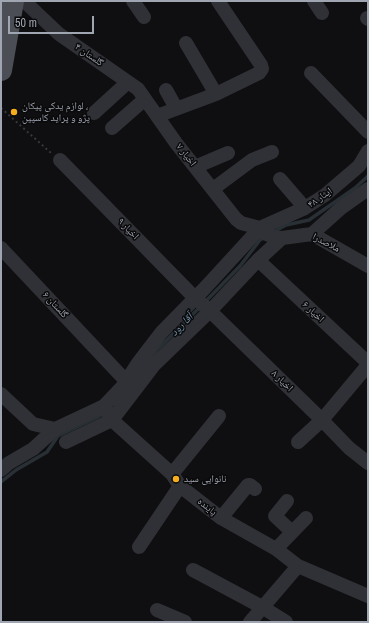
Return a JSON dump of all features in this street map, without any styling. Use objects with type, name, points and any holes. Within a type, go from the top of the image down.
[{"type":"main road","points":[[1,70],[13,1]]},
{"type":"street","name":"گلستان ۴","points":[[24,1],[59,34],[137,90]]},
{"type":"street","points":[[134,1],[144,17]]},
{"type":"street","points":[[157,116],[216,94],[259,74],[262,69],[261,65],[218,1]]},
{"type":"street","points":[[186,43],[216,94]]},
{"type":"street","points":[[311,73],[368,132]]},
{"type":"street","points":[[94,113],[137,90]]},
{"type":"street","points":[[112,128],[137,90]]},
{"type":"street","name":"اخیار ۷","points":[[137,90],[236,219]]},
{"type":"street","points":[[166,90],[176,108]]},
{"type":"street","name":"ایثار ۴۸","points":[[260,228],[306,208],[325,195],[359,166],[368,151]]},
{"type":"street","points":[[213,189],[252,160],[272,152]]},
{"type":"street","points":[[195,167],[228,153]]},
{"type":"street","name":"اخیار ۹","points":[[60,160],[195,298]]},
{"type":"street","points":[[280,179],[306,208]]},
{"type":"street","points":[[312,234],[341,208],[368,189]]},
{"type":"street","name":"ملاصدرا","points":[[236,219],[241,223],[260,228],[264,233],[274,237],[282,238],[312,234],[368,266]]},
{"type":"street","points":[[1,470],[9,463],[33,448],[55,429],[104,406],[123,386],[138,362],[161,333],[260,228]]},
{"type":"street","points":[[66,442],[112,420],[154,365],[210,311],[258,260],[282,238]]},
{"type":"street","name":"گلستان ۶","points":[[1,248],[126,381]]},
{"type":"street","name":"اخیار ۶","points":[[258,260],[368,364]]},
{"type":"street","name":"اخیار ۸","points":[[195,298],[322,420],[349,448],[368,464]]},
{"type":"street","points":[[298,442],[322,420],[368,364]]},
{"type":"street","points":[[1,394],[33,424],[55,429]]},
{"type":"street","name":"پاینده","points":[[104,406],[112,420],[172,474],[180,486],[220,518],[276,549],[298,566],[368,596]]},
{"type":"street","points":[[172,474],[219,416]]},
{"type":"street","points":[[220,518],[248,486],[250,485],[256,489]]},
{"type":"street","points":[[139,547],[180,486]]},
{"type":"street","points":[[287,501],[275,516],[292,532]]},
{"type":"street","points":[[276,549],[306,518]]},
{"type":"street","points":[[250,622],[298,566]]},
{"type":"street","points":[[193,570],[262,607],[286,622]]},
{"type":"street","points":[[157,610],[185,622]]},
{"type":"path","points":[[1,108],[60,160]]},
{"type":"waterway","name":"آقا رود","points":[[273,232],[286,225],[309,220],[355,188],[368,176]]},
{"type":"waterway","name":"آقا رود","points":[[205,302],[240,266],[260,240],[265,237]]},
{"type":"waterway","name":"آقا رود","points":[[149,361],[155,352],[201,306]]},
{"type":"waterway","name":"آقا رود","points":[[1,482],[16,470],[47,452],[58,436],[98,417],[105,412]]},
{"type":"place","name":"لوازم یدکی پیکان ، پژو و پراید کاسپین","points":[[14,112]]},
{"type":"place","name":"نانوایی سید","points":[[176,479]]}]
